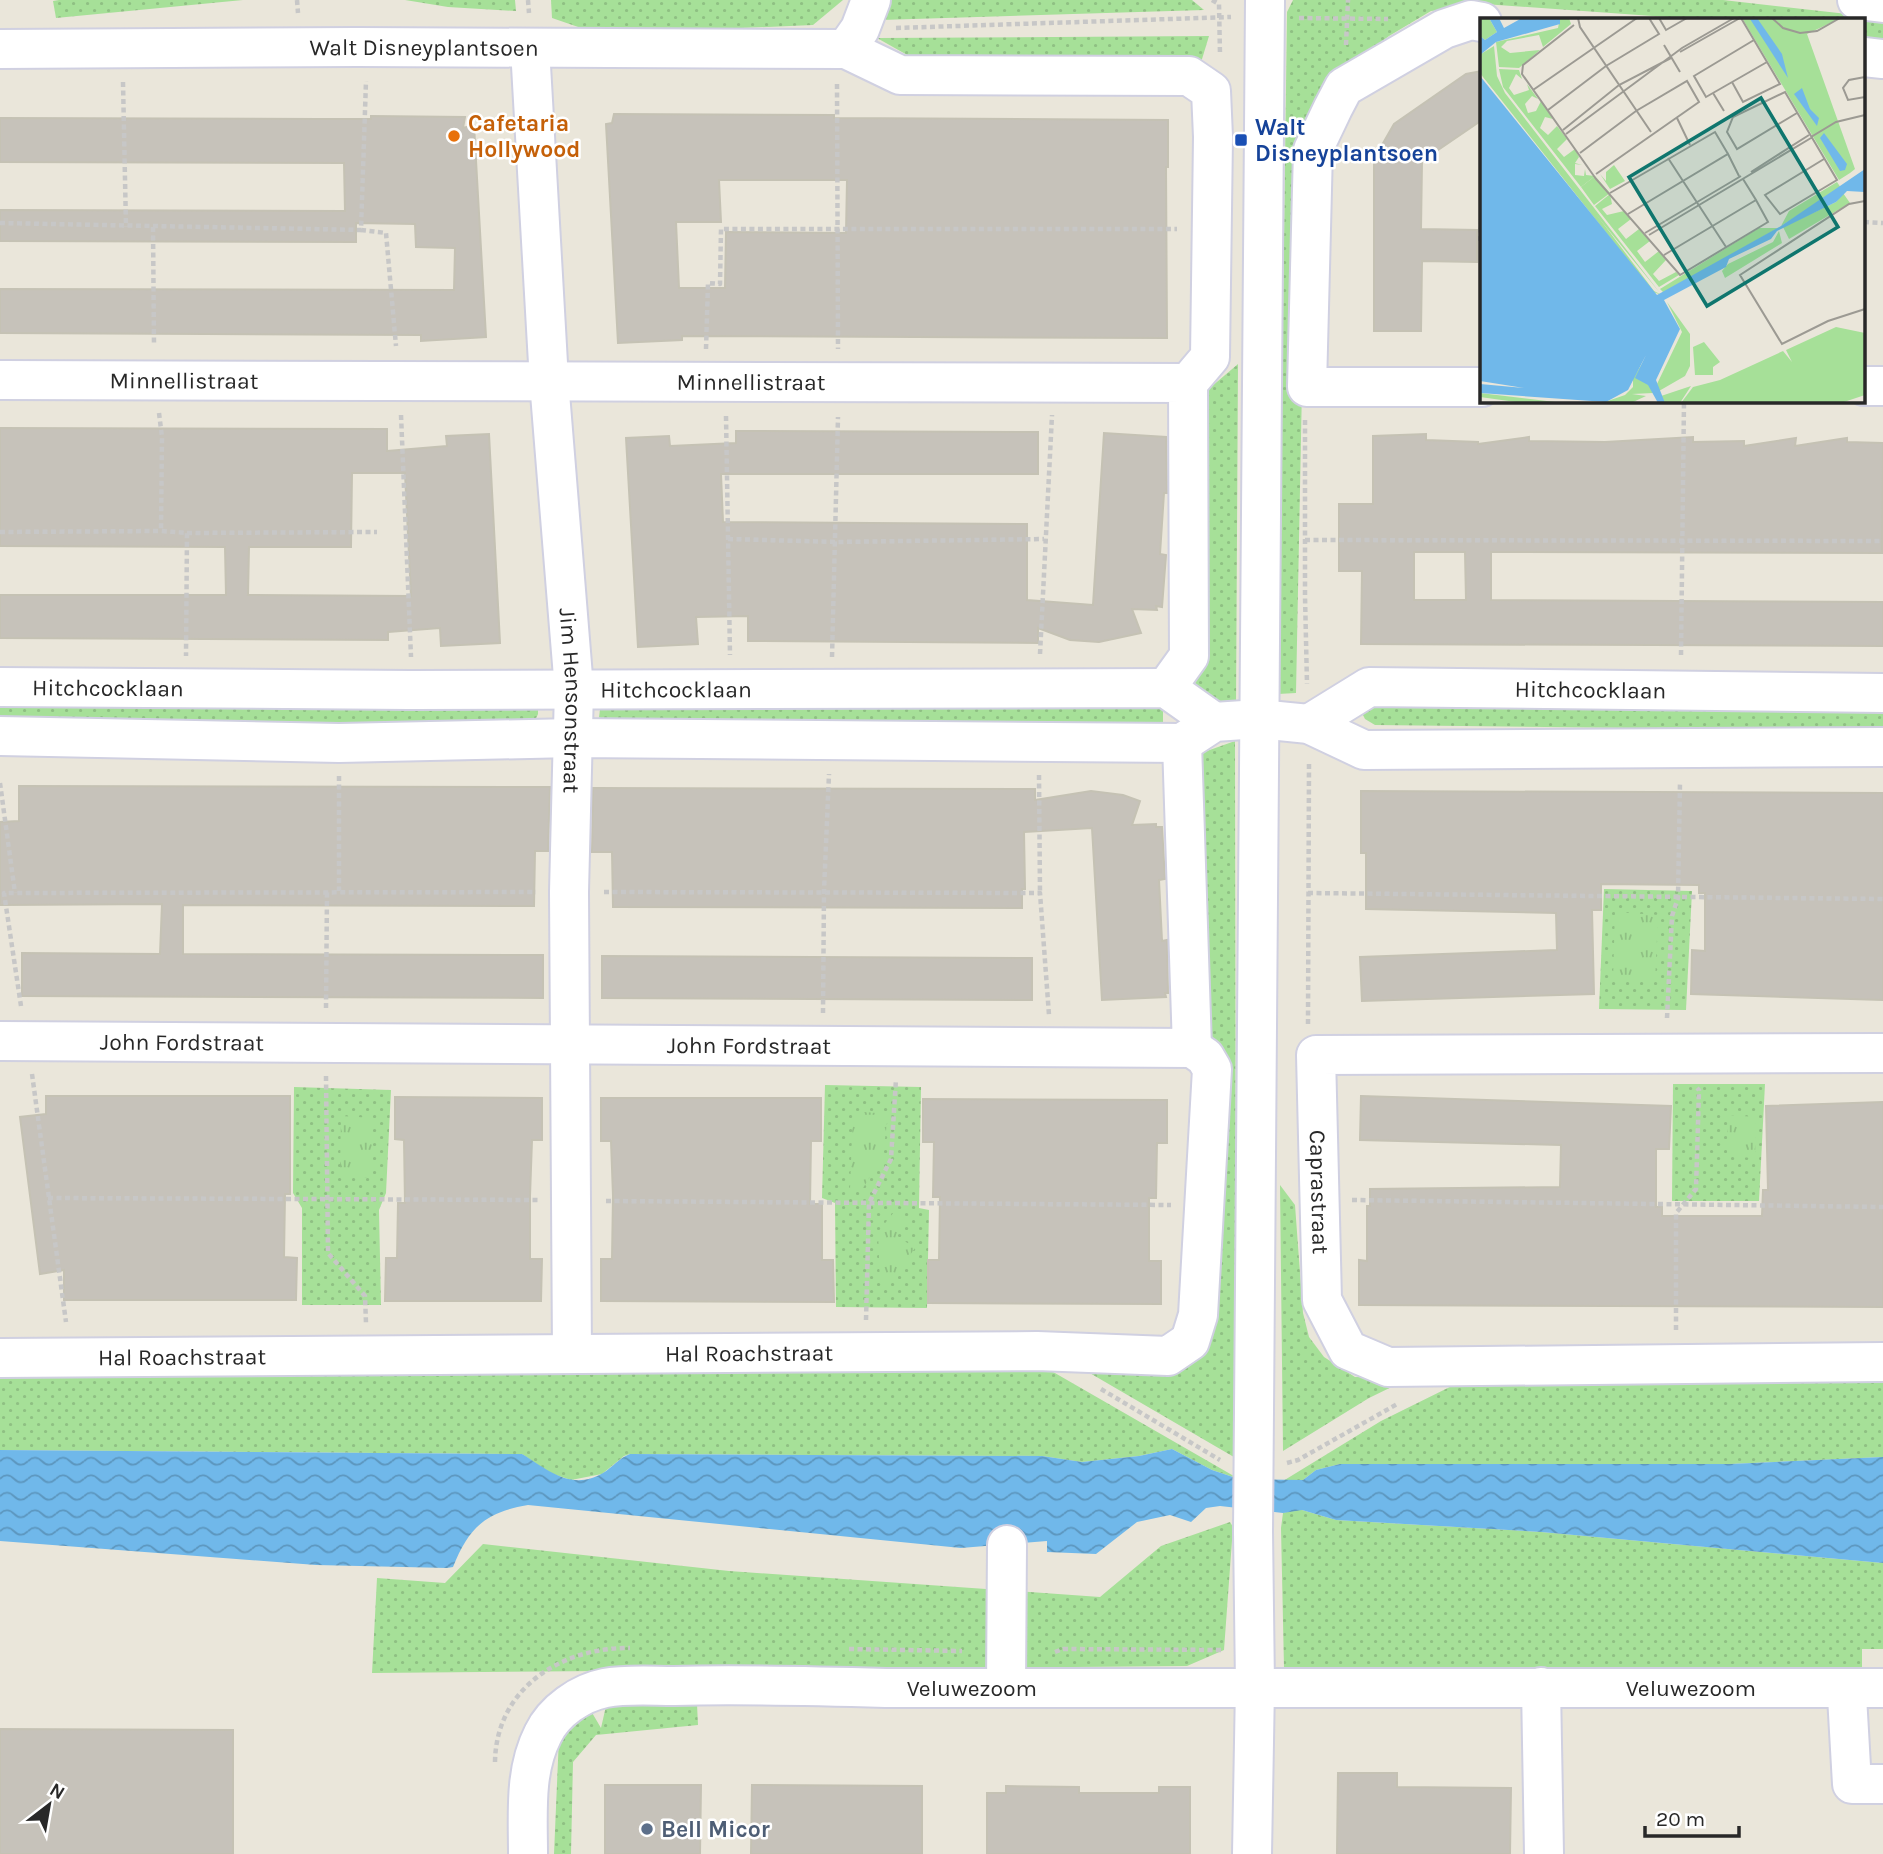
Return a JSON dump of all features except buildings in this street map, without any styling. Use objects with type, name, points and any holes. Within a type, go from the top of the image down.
[{"type":"street","points":[[1857,0],[1883,3]]},
{"type":"street","points":[[1252,1854],[1265,9]]},
{"type":"street","points":[[1480,22],[1471,20],[1444,29],[1344,87],[1312,150],[1307,387],[1480,387]]},
{"type":"street","name":"Walt Disneyplantsoen","points":[[0,49],[530,48],[859,26],[900,75],[1189,76],[1210,91]]},
{"type":"street","name":"Jim Hensonstraat","points":[[530,48],[549,381],[574,689],[569,892],[572,1354]]},
{"type":"street","points":[[1210,91],[1210,357],[1188,383],[1189,656],[1166,688],[1214,722]]},
{"type":"street","name":"Minnellistraat","points":[[0,380],[1188,383]]},
{"type":"street","name":"Hitchcocklaan","points":[[0,687],[1166,688]]},
{"type":"street","name":"Hitchcocklaan","points":[[1309,724],[1369,687],[1883,693]]},
{"type":"street","points":[[0,736],[339,743],[573,738],[1182,743],[1214,722],[1259,719],[1309,724],[1364,750],[1883,747]]},
{"type":"street","points":[[1182,743],[1192,1048]]},
{"type":"street","name":"John Fordstraat","points":[[14,1041],[1192,1048]]},
{"type":"street","name":"Hal Roachstraat","points":[[0,1358],[1037,1351],[1168,1356],[1190,1341],[1198,1315],[1212,1069],[1205,1058],[1192,1048]]},
{"type":"street","name":"Caprastraat","points":[[1883,1053],[1316,1055],[1322,1300],[1348,1350],[1388,1367],[1883,1362]]},
{"type":"street","points":[[1006,1687],[1007,1545]]},
{"type":"street","name":"Veluwezoom","points":[[528,1854],[528,1794],[532,1758],[544,1732],[559,1713],[578,1697],[606,1688],[722,1684],[886,1688],[1255,1686],[1857,1691]]},
{"type":"street","points":[[1541,1687],[1545,1854]]},
{"type":"street","points":[[1857,1691],[1852,1784],[1883,1784]]},
{"type":"path","points":[[1210,91],[1220,65],[1219,4],[1212,0]]},
{"type":"path","points":[[831,689],[838,381],[837,79],[859,26],[1220,18],[1265,9],[1410,19],[1444,29]]},
{"type":"path","points":[[361,230],[368,48]]},
{"type":"path","points":[[123,49],[126,227]]},
{"type":"path","points":[[0,223],[361,230],[386,233],[400,381],[411,657]]},
{"type":"path","points":[[153,227],[154,381],[162,437],[161,531]]},
{"type":"path","points":[[730,688],[728,540],[708,283],[720,284],[721,229],[1212,229]]},
{"type":"path","points":[[1039,687],[1044,539],[1054,383]]},
{"type":"path","points":[[1681,691],[1684,402]]},
{"type":"path","points":[[0,532],[377,532]]},
{"type":"path","points":[[186,657],[187,533]]},
{"type":"path","points":[[728,540],[836,542],[1044,539]]},
{"type":"path","points":[[1305,540],[1883,541]]},
{"type":"path","points":[[1039,741],[1040,893]]},
{"type":"path","points":[[823,1046],[824,891],[830,742]]},
{"type":"path","points":[[339,743],[339,891]]},
{"type":"path","points":[[1676,1366],[1676,1213],[1696,1189],[1699,1090],[1665,1054],[1672,916],[1678,898],[1680,748]]},
{"type":"path","points":[[0,783],[15,893]]},
{"type":"path","points":[[327,892],[328,1253],[365,1296],[366,1355]]},
{"type":"path","points":[[1308,893],[1883,899]]},
{"type":"path","points":[[14,1041],[48,1198],[70,1358]]},
{"type":"path","points":[[866,1352],[869,1203],[891,1159],[898,1046]]},
{"type":"path","points":[[48,1198],[1205,1205]]},
{"type":"path","points":[[1320,1200],[1883,1207]]},
{"type":"green space","points":[[243,0],[56,18],[53,1]]},
{"type":"green space","points":[[405,0],[515,0],[516,11],[448,7]]},
{"type":"green space","points":[[551,0],[843,0],[813,25],[671,31],[587,30],[552,18]]},
{"type":"green space","points":[[890,0],[1192,0],[1204,10],[881,20]]},
{"type":"green space","points":[[1293,0],[1723,0],[1883,18],[1883,42],[1866,39],[1866,18],[1680,18],[1484,4],[1431,11],[1389,36],[1357,60],[1307,133],[1296,693],[1278,694],[1287,12]]},
{"type":"green space","points":[[1209,36],[1199,69],[970,61],[909,56],[877,38]]},
{"type":"green space","points":[[1238,364],[1236,706],[1204,698],[1186,687],[1206,387],[1211,387]]},
{"type":"green space","points":[[1371,698],[1883,705],[1883,731],[1375,725],[1365,719],[1362,713]]},
{"type":"green space","points":[[0,700],[538,707],[538,714],[531,729],[0,729]]},
{"type":"green space","points":[[607,703],[1163,706],[1163,729],[604,723],[599,717],[600,710]]},
{"type":"green space","points":[[1235,741],[1236,1414],[1239,1460],[1076,1365],[1192,1356],[1207,1049],[1196,762],[1204,752]]},
{"type":"green space","points":[[1604,889],[1692,891],[1686,1010],[1599,1009]]},
{"type":"green space","points":[[1615,912],[1658,915],[1655,982],[1613,980]]},
{"type":"green space","points":[[1673,1084],[1765,1084],[1759,1201],[1672,1201]]},
{"type":"green space","points":[[825,1085],[921,1087],[919,1208],[929,1210],[927,1308],[836,1307],[835,1203],[822,1198]]},
{"type":"green space","points":[[294,1087],[391,1090],[386,1193],[379,1210],[381,1305],[302,1305],[302,1208],[293,1193]]},
{"type":"green space","points":[[853,1111],[888,1114],[883,1156],[863,1188],[850,1189]]},
{"type":"green space","points":[[1728,1115],[1756,1117],[1755,1158],[1727,1156]]},
{"type":"green space","points":[[341,1116],[373,1118],[372,1178],[340,1176]]},
{"type":"green space","points":[[1280,1185],[1295,1205],[1303,1313],[1309,1337],[1324,1357],[1355,1377],[1410,1378],[1369,1398],[1283,1451]]},
{"type":"green space","points":[[894,1212],[905,1223],[897,1236],[915,1248],[887,1287],[880,1283],[878,1232]]},
{"type":"green space","points":[[1041,1365],[1239,1479],[1212,1470],[1172,1449],[1139,1456],[1082,1462],[1042,1456],[630,1454],[602,1474],[571,1480],[550,1473],[522,1454],[0,1450],[0,1370]]},
{"type":"green space","points":[[1883,1375],[1883,1457],[1730,1464],[1340,1464],[1316,1470],[1303,1480],[1283,1481],[1381,1421],[1468,1378]]},
{"type":"green space","points":[[1293,1510],[1336,1520],[1541,1532],[1883,1563],[1883,1649],[1862,1649],[1862,1669],[1284,1668],[1281,1528],[1283,1513]]},
{"type":"green space","points":[[1230,1522],[1233,1527],[1224,1650],[1187,1666],[372,1673],[377,1578],[445,1583],[483,1544],[729,1571],[1100,1597],[1161,1546]]},
{"type":"green space","points":[[697,1704],[698,1725],[596,1735],[573,1762],[571,1854],[554,1854],[559,1737],[591,1711],[601,1728],[606,1706]]},
{"type":"water","points":[[1172,1449],[1212,1470],[1239,1479],[1303,1480],[1316,1470],[1340,1464],[1730,1464],[1883,1457],[1883,1563],[1541,1532],[1336,1520],[1302,1510],[1283,1513],[1220,1506],[1206,1508],[1191,1522],[1170,1515],[1137,1522],[1096,1554],[1047,1552],[1047,1541],[961,1548],[528,1505],[501,1512],[481,1524],[466,1541],[453,1567],[447,1568],[316,1565],[0,1541],[0,1450],[522,1454],[550,1472],[580,1480],[603,1473],[630,1454],[1042,1456],[1082,1462],[1139,1456]]},
{"type":"place","name":"Cafetaria Hollywood","points":[[454,136]]},
{"type":"place","name":"Walt Disneyplantsoen","points":[[1241,140]]},
{"type":"place","name":"Bell Micor","points":[[647,1829]]}]
